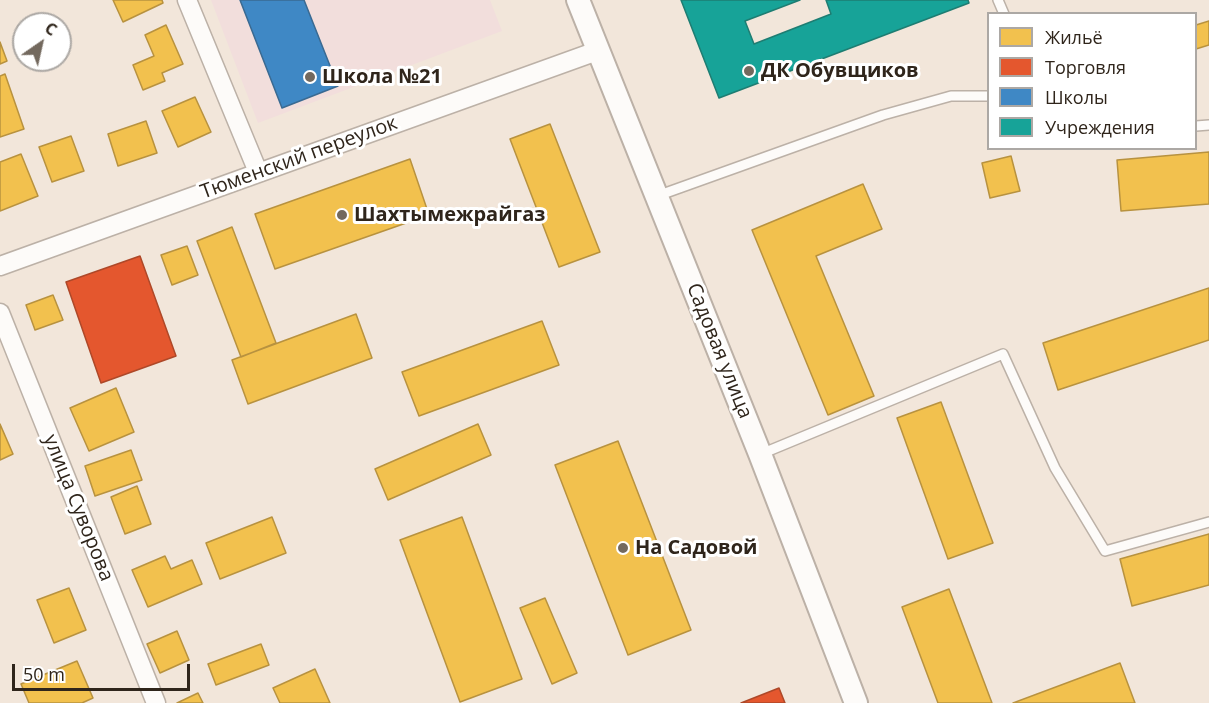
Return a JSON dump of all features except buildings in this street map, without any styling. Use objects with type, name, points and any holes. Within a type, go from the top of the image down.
[{"type":"street","points":[[187,0],[258,172]]},
{"type":"street","name":"Садовая улица","points":[[578,0],[760,454],[856,703]]},
{"type":"street","name":"Тюменский переулок","points":[[0,266],[597,51]]},
{"type":"street","name":"улица Суворова","points":[[0,313],[156,703]]},
{"type":"lane","points":[[657,196],[884,115],[951,96],[987,96]]},
{"type":"lane","points":[[760,454],[1003,354],[1055,468],[1105,551],[1209,522]]},
{"type":"shaded area","name":"Школа №21","points":[[211,0],[490,0],[502,31],[258,123]]},
{"type":"place","name":"ДК Обувщиков","points":[[749,71]]},
{"type":"place","name":"Школа №21","points":[[310,77]]},
{"type":"place","name":"Шахтымежрайгаз","points":[[342,215]]},
{"type":"place","name":"На Садовой","points":[[623,548]]}]
